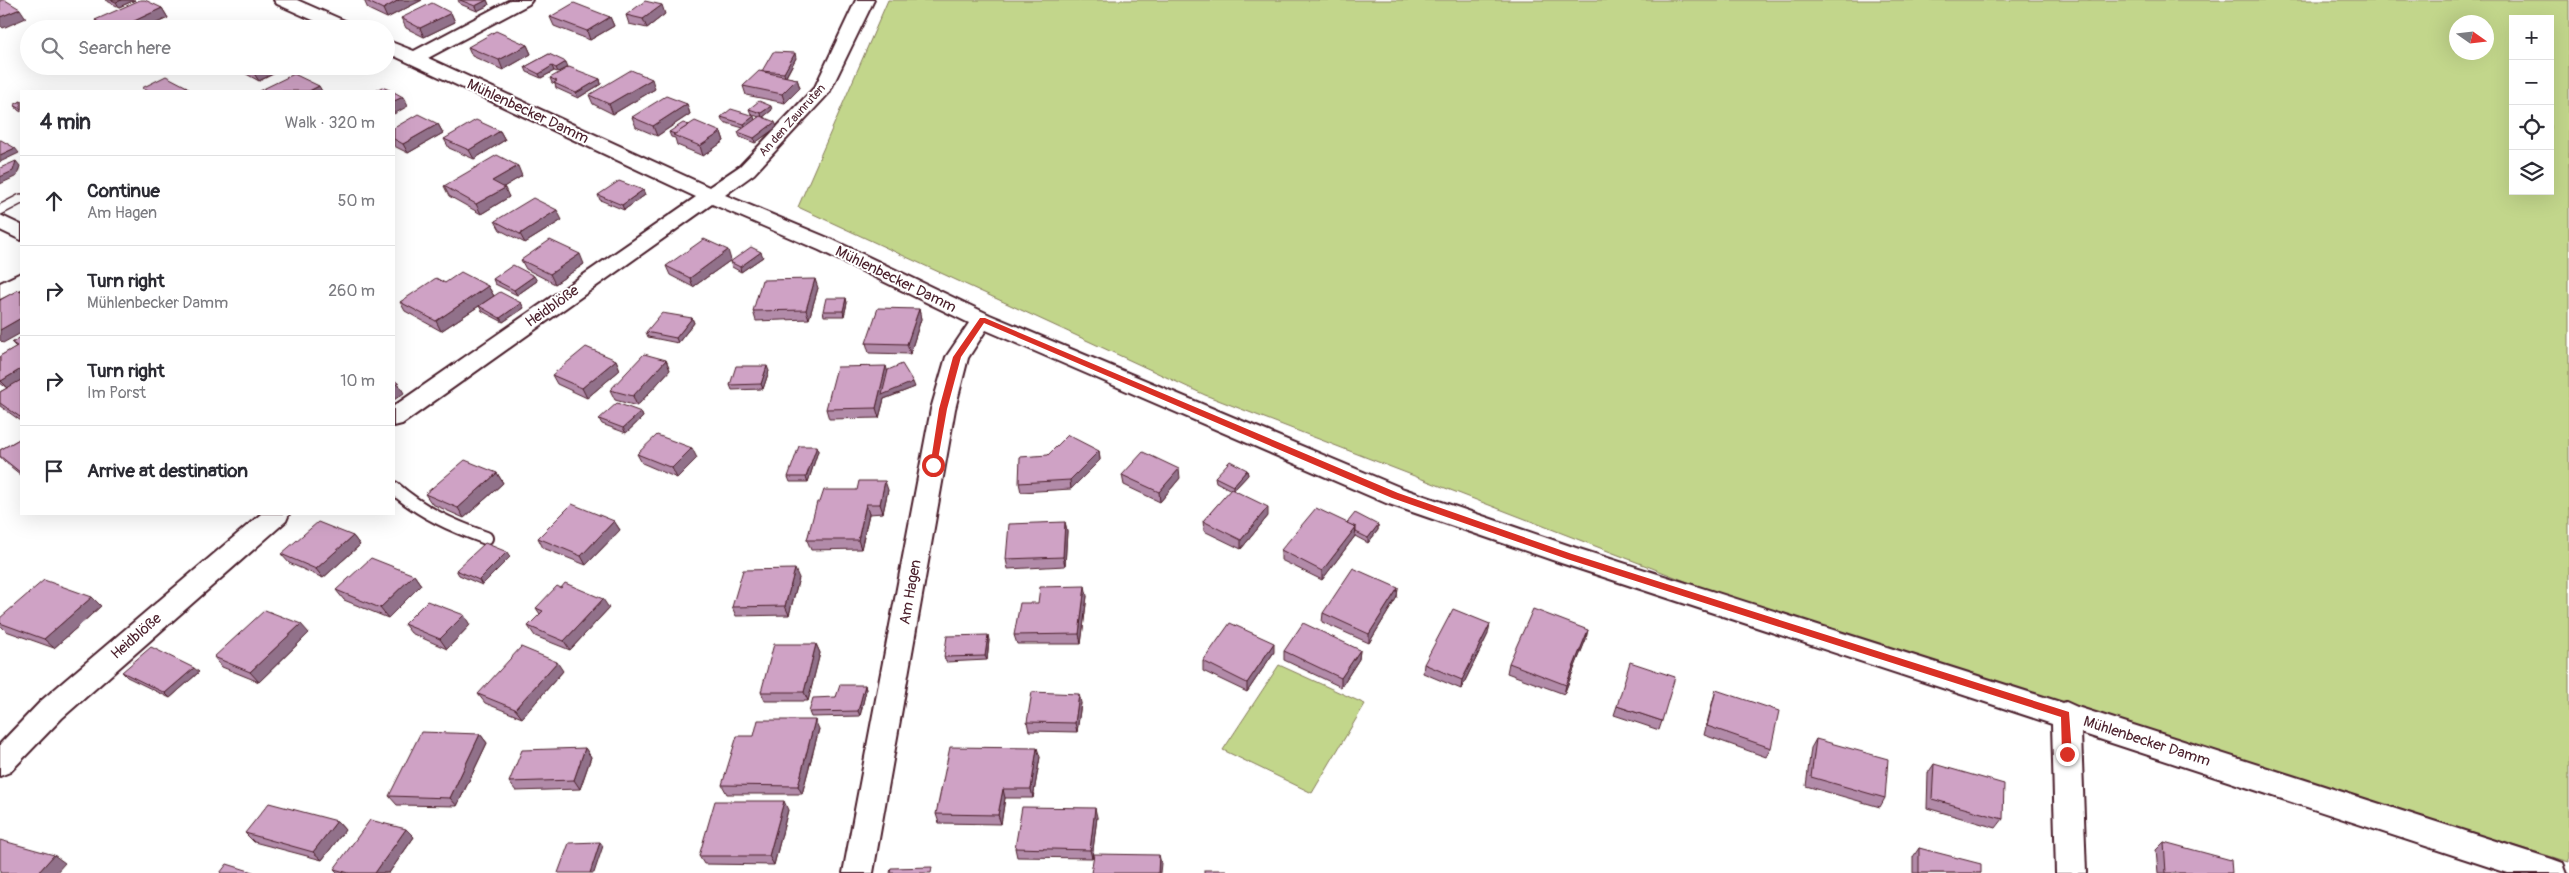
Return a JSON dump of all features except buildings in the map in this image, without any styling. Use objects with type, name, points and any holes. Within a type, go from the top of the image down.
[{"type":"street","points":[[283,0],[328,20]]},
{"type":"street","points":[[414,58],[522,0]]},
{"type":"street","name":"An den Zaunruten","points":[[711,196],[747,170],[823,89],[865,0]]},
{"type":"street","name":"Mühlenbecker Damm","points":[[395,49],[711,196],[826,245],[982,320],[1395,496],[1570,556],[2066,714],[2552,873]]},
{"type":"street","name":"Heidblöße","points":[[395,417],[711,196]]},
{"type":"street","points":[[0,221],[20,233]]},
{"type":"street","points":[[0,292],[20,281]]},
{"type":"street","name":"Am Hagen","points":[[858,873],[943,409],[957,357],[982,320]]},
{"type":"street","name":"Heidblöße","points":[[0,763],[52,710],[275,515]]},
{"type":"street","points":[[2066,714],[2072,873]]},
{"type":"lane","points":[[0,210],[20,200]]},
{"type":"lane","points":[[395,489],[408,502],[466,531],[486,538]]},
{"type":"green space","points":[[888,0],[2569,0],[2569,862],[1874,654],[1205,395],[798,207]]},
{"type":"green space","points":[[1279,665],[1365,704],[1312,793],[1223,750]]},
{"type":"route","points":[[933,465],[943,409],[957,357],[982,320],[1395,496],[1570,556],[2066,714],[2067,754]]}]
